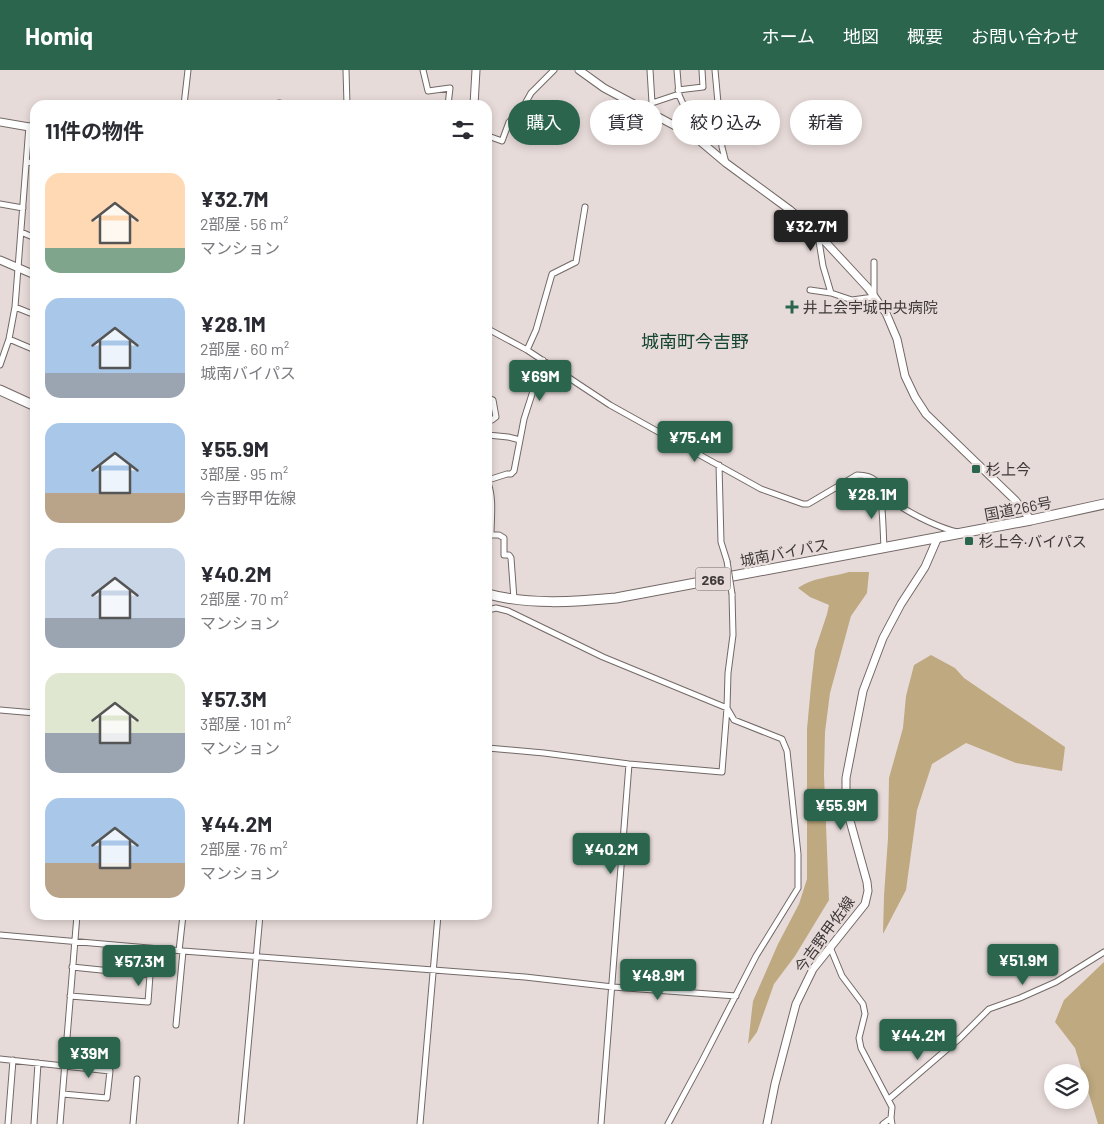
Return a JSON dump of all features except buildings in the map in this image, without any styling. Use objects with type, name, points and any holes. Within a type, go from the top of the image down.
[{"type":"highway","points":[[0,390],[30,404]]},
{"type":"highway","name":"国道266号","points":[[938,538],[1104,504]]},
{"type":"highway","name":"城南バイパス","points":[[492,595],[514,599],[554,602],[616,598],[938,538]]},
{"type":"street","points":[[185,100],[188,70]]},
{"type":"street","points":[[346,70],[347,100]]},
{"type":"street","points":[[423,70],[428,91],[450,88],[449,100]]},
{"type":"street","points":[[474,100],[476,70]]},
{"type":"street","points":[[492,137],[502,141],[509,122],[521,111],[531,93],[554,70]]},
{"type":"street","points":[[580,70],[604,88],[672,124]]},
{"type":"street","points":[[650,70],[652,102],[678,92],[704,87],[702,70]]},
{"type":"street","points":[[677,70],[678,92],[682,100]]},
{"type":"street","points":[[714,70],[722,146],[726,163]]},
{"type":"street","points":[[0,122],[30,127]]},
{"type":"street","points":[[0,365],[9,339],[15,307],[30,144]]},
{"type":"street","points":[[705,145],[790,210],[837,253],[886,313],[897,339],[905,376],[915,398],[926,414],[1016,500],[1031,520]]},
{"type":"street","points":[[0,204],[23,208]]},
{"type":"street","points":[[527,350],[536,330],[552,274],[576,262],[585,208]]},
{"type":"street","points":[[21,232],[30,236]]},
{"type":"street","points":[[818,234],[823,266],[831,293]]},
{"type":"street","points":[[0,260],[30,273]]},
{"type":"street","points":[[874,262],[874,297]]},
{"type":"street","points":[[810,290],[831,293],[852,300],[874,297]]},
{"type":"street","points":[[15,307],[30,313]]},
{"type":"street","points":[[492,331],[543,360],[610,405],[761,489],[803,504],[813,502],[857,475],[864,475],[877,482],[881,492],[884,547]]},
{"type":"street","points":[[9,339],[30,348]]},
{"type":"street","points":[[492,480],[511,474],[514,470],[524,419],[543,360]]},
{"type":"street","points":[[492,400],[495,403],[496,417],[492,420]]},
{"type":"street","points":[[492,435],[520,440]]},
{"type":"street","points":[[492,748],[629,764],[722,772],[728,708],[728,673],[733,635],[732,594],[727,561],[721,542],[719,465]]},
{"type":"street","points":[[881,492],[888,495],[901,506],[945,529],[963,533]]},
{"type":"street","points":[[492,535],[499,535],[504,538],[504,555],[509,555],[512,558],[514,599]]},
{"type":"street","name":"今吉野甲佐線","points":[[767,1124],[775,1084],[796,1004],[812,969],[861,911],[868,891],[847,810],[846,794],[846,778],[863,691],[883,638],[901,604],[925,567],[938,538]]},
{"type":"street","points":[[492,609],[508,611],[603,657],[728,708],[734,720],[782,739],[787,751],[798,888],[761,947],[668,1124]]},
{"type":"street","points":[[0,710],[30,713]]},
{"type":"street","points":[[601,1124],[629,764]]},
{"type":"street","points":[[60,1124],[76,920]]},
{"type":"street","points":[[176,1025],[183,920]]},
{"type":"street","points":[[241,1124],[260,920]]},
{"type":"street","points":[[420,1124],[438,920]]},
{"type":"street","points":[[0,935],[181,951],[525,977],[613,987],[736,996]]},
{"type":"street","points":[[830,947],[842,976],[863,1004],[865,1014],[859,1038],[861,1048],[892,1108],[892,1121],[883,1124]]},
{"type":"street","points":[[889,1099],[960,1038],[990,1009],[1056,982],[1104,952]]},
{"type":"street","points":[[70,996],[148,1002],[150,975],[72,967]]},
{"type":"street","points":[[0,1059],[110,1071],[108,1098],[63,1094]]},
{"type":"street","points":[[8,1124],[13,1060]]},
{"type":"street","points":[[34,1124],[38,1063]]},
{"type":"street","points":[[133,1124],[137,1079]]},
{"type":"shaded area","points":[[849,572],[869,572],[867,593],[851,616],[830,693],[825,732],[824,775],[829,900],[795,956],[774,984],[757,1032],[748,1044],[753,1001],[778,944],[799,904],[807,879],[807,729],[815,650],[829,605],[810,597],[798,588],[815,580]]},
{"type":"shaded area","points":[[931,655],[955,668],[964,678],[1065,747],[1062,771],[1016,763],[966,743],[932,764],[917,810],[906,890],[883,934],[889,778],[903,728],[906,696],[914,665]]},
{"type":"shaded area","points":[[1104,962],[1104,1124],[1098,1124],[1089,1094],[1089,1064],[1080,1064],[1075,1048],[1055,1022],[1064,1000]]},
{"type":"place","name":"井上会宇城中央病院","points":[[792,307]]},
{"type":"place","name":"杉上今","points":[[976,469]]},
{"type":"place","name":"杉上今·バイパス","points":[[969,541]]},
{"type":"district","name":"城南町今吉野","points":[[695,341]]}]
